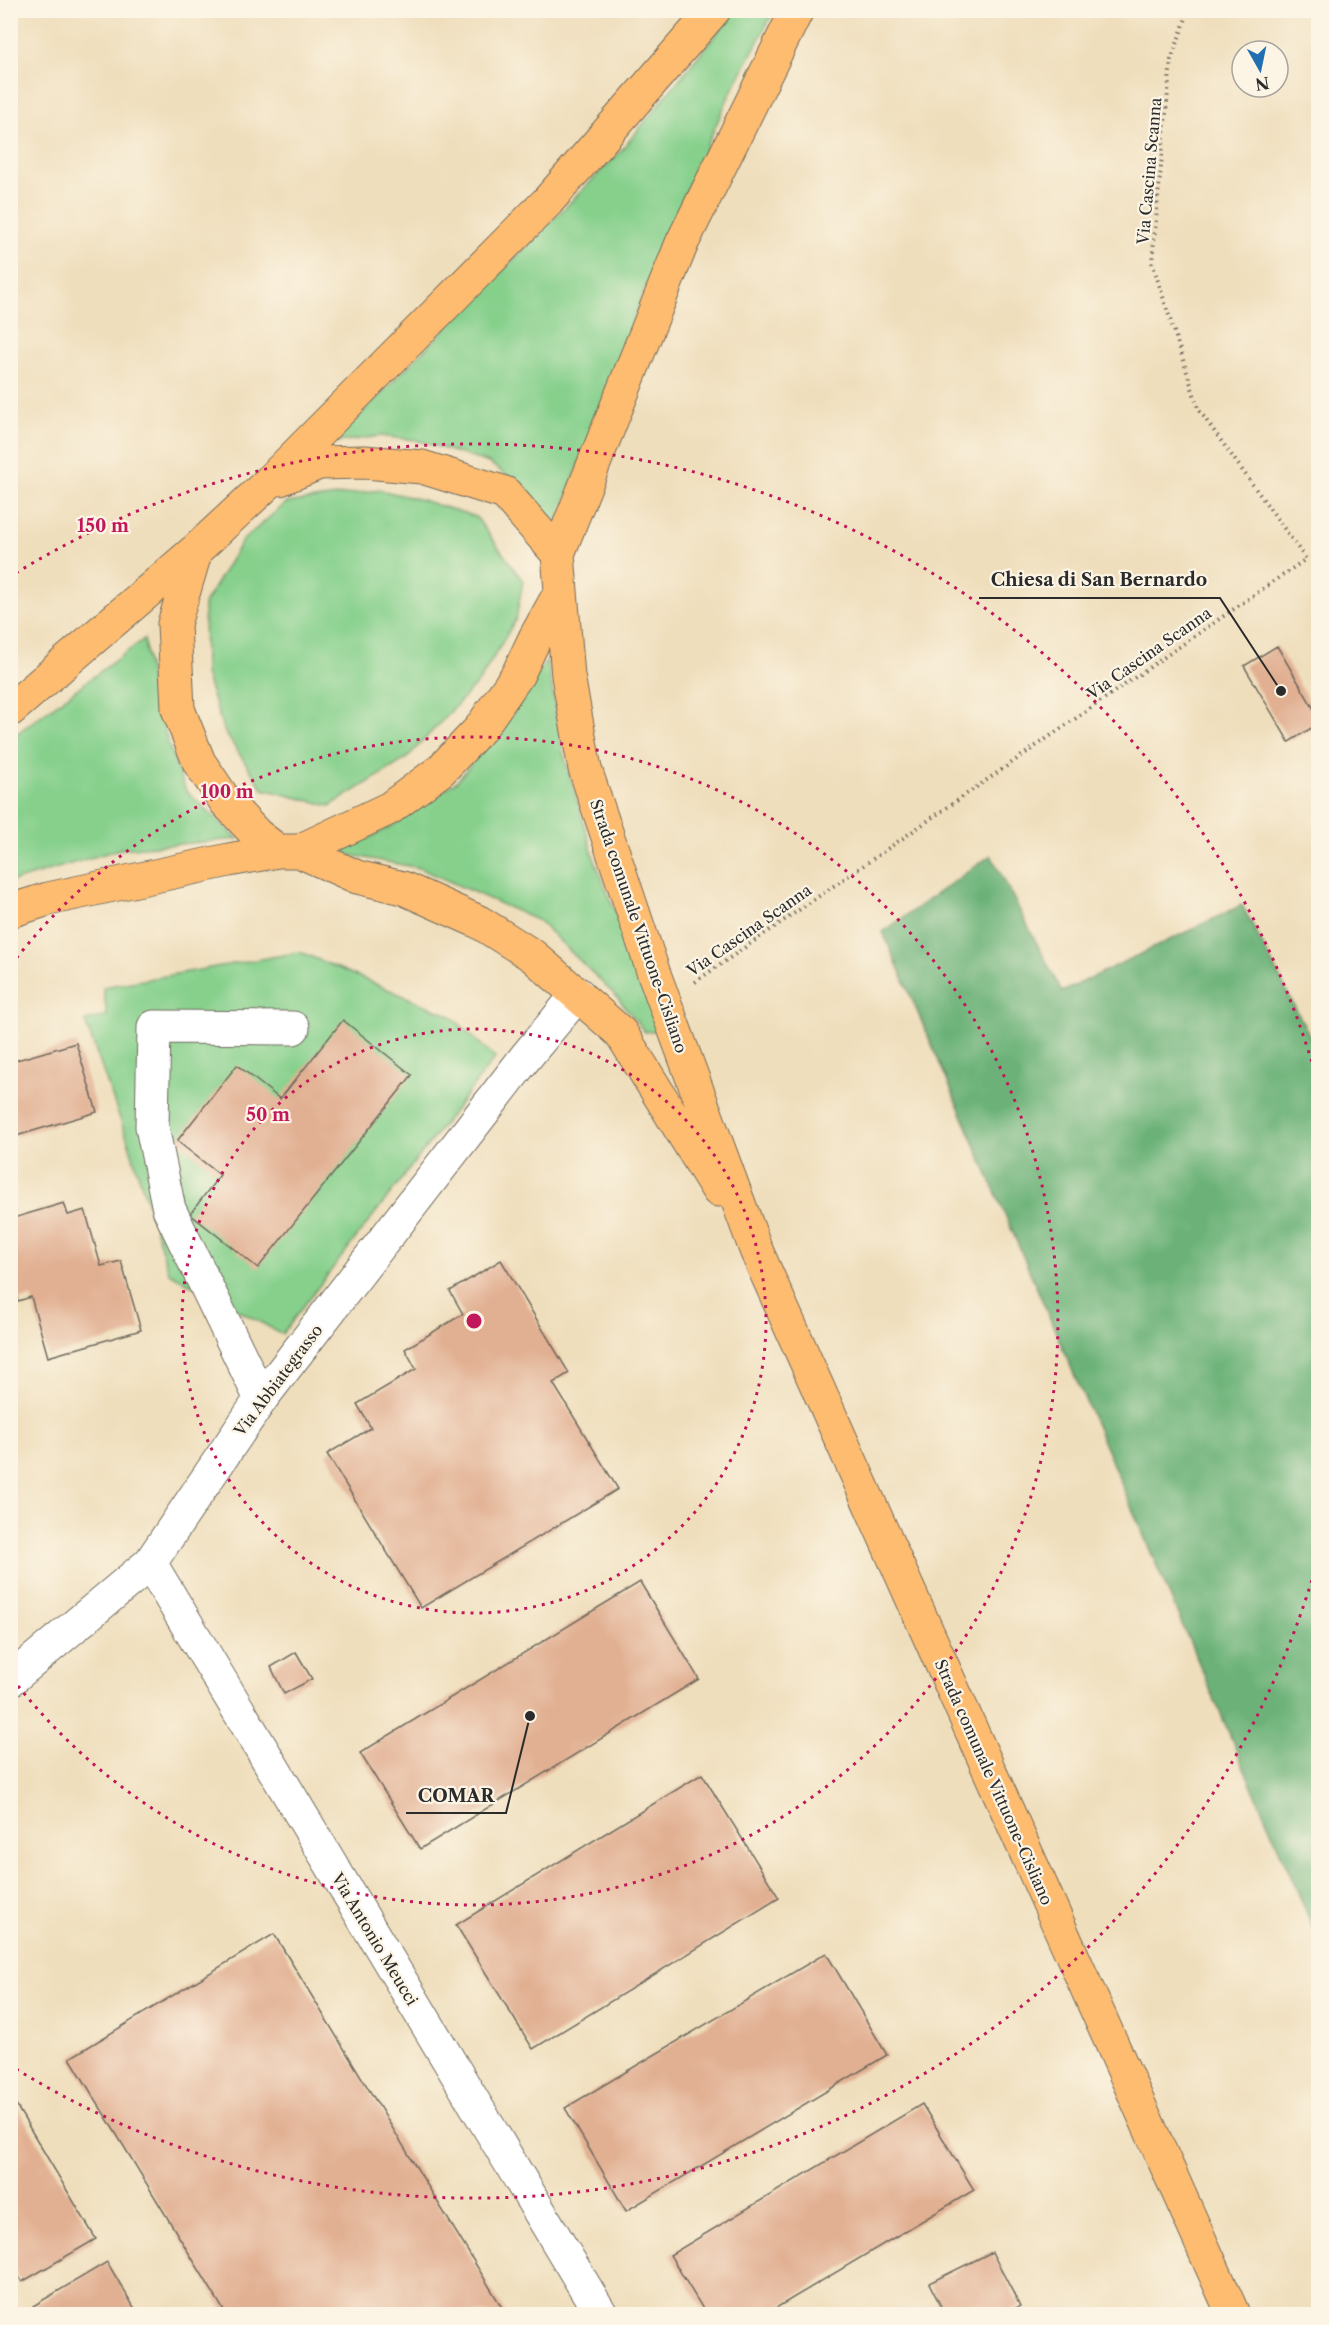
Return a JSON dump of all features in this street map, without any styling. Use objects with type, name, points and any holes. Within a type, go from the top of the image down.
[{"type":"main road","points":[[10,710],[196,550],[268,483],[547,202],[714,10]]},
{"type":"main road","points":[[268,483],[318,463],[365,462],[422,467],[505,493],[558,554],[682,243],[796,10]]},
{"type":"main road","name":"Strada comunale Vittuone-Cisliano","points":[[196,550],[174,624],[178,709],[199,762],[226,802],[256,835],[289,851],[357,877],[404,888],[479,922],[533,956],[578,994],[621,1033],[756,1250]]},
{"type":"main road","name":"Strada comunale Vittuone-Cisliano","points":[[558,554],[568,676],[585,769],[608,844],[756,1250],[1233,2314]]},
{"type":"main road","points":[[10,911],[59,896],[289,851],[390,808],[441,770],[480,729],[518,674],[534,638],[561,591]]},
{"type":"street","name":"Via Abbiategrasso","points":[[10,1680],[150,1563],[261,1399],[525,1058],[578,994]]},
{"type":"street","points":[[261,1399],[170,1209],[152,1127],[154,1027],[293,1028]]},
{"type":"street","name":"Via Antonio Meucci","points":[[150,1563],[601,2314]]},
{"type":"path","name":"Via Cascina Scanna","points":[[665,1003],[1306,560],[1199,410],[1152,262],[1171,60],[1190,10]]},
{"type":"green space","points":[[735,11],[774,11],[729,96],[657,256],[555,528],[527,490],[489,463],[416,440],[380,436],[332,443],[621,151]]},
{"type":"green space","points":[[380,490],[476,517],[523,581],[516,619],[480,680],[406,759],[330,806],[263,789],[224,731],[205,674],[204,604],[242,541],[286,503]]},
{"type":"green space","points":[[144,639],[151,684],[170,749],[186,791],[238,839],[120,849],[11,882],[11,738]]},
{"type":"green space","points":[[547,660],[563,752],[594,858],[662,1029],[645,1032],[617,997],[539,921],[419,868],[339,853],[392,826],[457,781],[512,715]]},
{"type":"green space","points":[[991,855],[1062,992],[1242,905],[1318,1052],[1318,1939],[883,932]]},
{"type":"green space","points":[[300,952],[451,1016],[495,1058],[282,1334],[169,1273],[129,1144],[85,1021],[107,1016],[103,987]]},
{"type":"building","points":[[1277,646],[1318,716],[1318,724],[1289,742],[1244,666]]},
{"type":"building","points":[[343,1020],[412,1075],[258,1268],[190,1214],[220,1175],[177,1141],[237,1065],[280,1099]]},
{"type":"building","points":[[76,1043],[97,1112],[16,1136],[10,1118],[10,1062]]},
{"type":"building","points":[[64,1203],[68,1215],[85,1210],[101,1266],[121,1261],[141,1330],[48,1357],[31,1297],[18,1301],[10,1274],[10,1219]]},
{"type":"building","points":[[501,1260],[569,1373],[553,1383],[618,1489],[421,1608],[327,1454],[371,1428],[357,1404],[416,1369],[405,1349],[463,1314],[450,1291]]},
{"type":"building","points":[[640,1582],[699,1679],[420,1849],[360,1753]]},
{"type":"building","points":[[296,1652],[312,1679],[284,1694],[271,1667]]},
{"type":"building","points":[[702,1774],[779,1898],[533,2049],[456,1925]]},
{"type":"building","points":[[274,1934],[506,2314],[226,2314],[70,2058]]},
{"type":"building","points":[[826,1953],[887,2055],[626,2211],[565,2108]]},
{"type":"building","points":[[10,2095],[96,2239],[22,2282],[10,2263]]},
{"type":"building","points":[[922,2104],[974,2190],[766,2314],[706,2314],[670,2255]]},
{"type":"building","points":[[992,2252],[1020,2306],[1002,2314],[945,2314],[929,2283]]},
{"type":"building","points":[[107,2262],[138,2314],[38,2314],[33,2306]]},
{"type":"place","name":"Chiesa di San Bernardo","points":[[1281,691]]},
{"type":"place","name":"COMAR","points":[[530,1716]]}]
